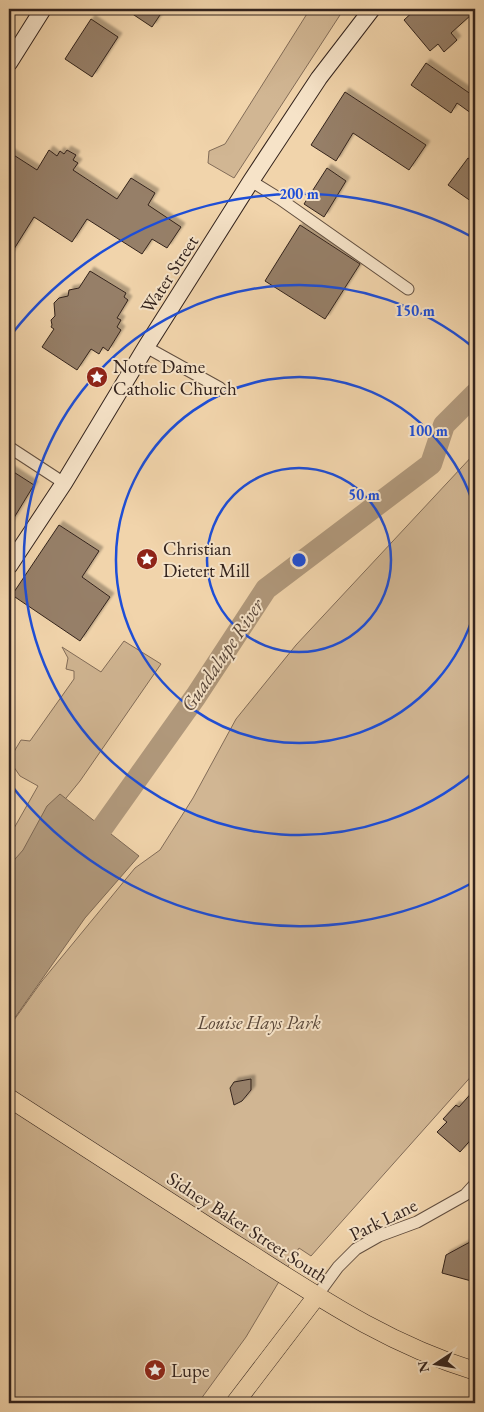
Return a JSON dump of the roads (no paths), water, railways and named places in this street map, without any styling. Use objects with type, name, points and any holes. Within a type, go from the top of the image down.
[{"type":"main road","name":"Sidney Baker Street South","points":[[9,1098],[316,1297],[405,1345],[475,1371]]},
{"type":"main road","points":[[235,1403],[316,1297]]},
{"type":"street","points":[[9,63],[44,9]]},
{"type":"street","name":"Water Street","points":[[9,566],[64,483],[146,347],[251,181],[319,78],[371,9]]},
{"type":"street","points":[[251,181],[280,199],[408,289]]},
{"type":"street","points":[[146,347],[220,388]]},
{"type":"street","points":[[9,447],[64,483]]},
{"type":"street","name":"Park Lane","points":[[316,1297],[338,1267],[356,1249],[380,1236],[417,1222],[470,1196],[475,1184]]},
{"type":"waterway","name":"Guadalupe River","points":[[85,852],[196,696],[266,589],[431,464],[444,425],[475,394]]},
{"type":"place","name":"Notre Dame Catholic Church","points":[[97,377]]},
{"type":"place","name":"Christian Dietert Mill","points":[[147,559]]},
{"type":"place","name":"Lupe","points":[[155,1370]]},
{"type":"park label","name":"Louise Hays Park","points":[[259,1022]]}]
